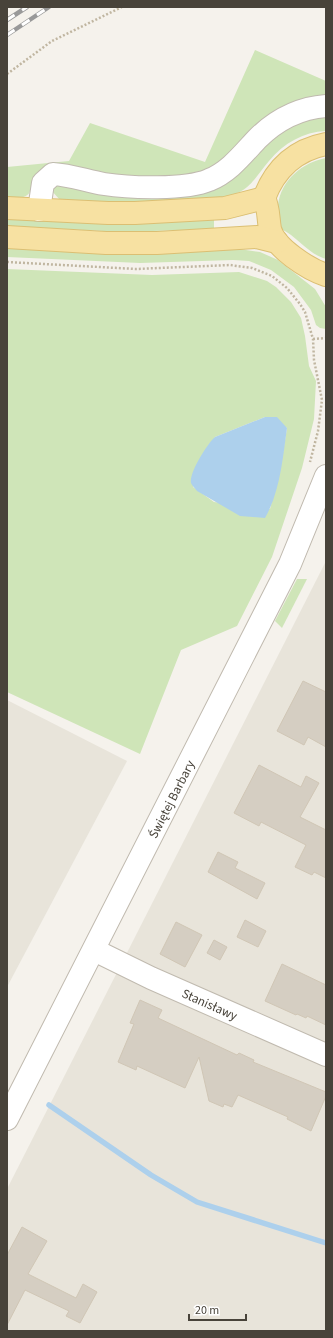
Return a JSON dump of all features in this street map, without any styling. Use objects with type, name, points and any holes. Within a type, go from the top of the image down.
[{"type":"main road","points":[[326,144],[300,152],[289,160],[270,184],[264,198],[268,206],[271,230],[277,242],[303,264],[326,276]]},
{"type":"main road","points":[[7,208],[108,213],[218,208],[237,206],[264,198]]},
{"type":"main road","points":[[7,237],[106,243],[158,243],[257,238],[277,242]]},
{"type":"street","points":[[39,210],[43,183],[53,174],[117,185],[181,186],[208,181],[230,168],[258,138],[280,120],[309,109],[326,106]]},
{"type":"street","name":"Świętej Barbary","points":[[7,1119],[290,564],[318,470]]},
{"type":"street","name":"Stanisławy","points":[[94,950],[151,978],[326,1055]]},
{"type":"path","points":[[7,74],[52,41],[122,7]]},
{"type":"path","points":[[7,262],[136,269],[230,265],[252,268],[272,276],[294,295],[305,312],[313,339],[314,360],[322,400],[318,431],[318,470]]},
{"type":"path","points":[[313,339],[326,338]]},
{"type":"shaded area","points":[[326,561],[326,1331],[7,1331],[7,1189]]},
{"type":"shaded area","points":[[7,700],[127,761],[7,987]]},
{"type":"green space","points":[[255,50],[326,81],[326,100],[234,155],[227,155],[218,162],[218,168],[205,175],[118,179],[46,168],[38,172],[27,195],[17,198],[7,198],[7,167],[69,161],[90,123],[205,162]]},
{"type":"green space","points":[[326,112],[326,131],[302,136],[294,140],[281,149],[269,161],[249,186],[228,196],[218,198],[121,203],[60,200],[51,190],[52,183],[179,193],[273,133]]},
{"type":"green space","points":[[326,158],[326,259],[308,249],[293,236],[281,229],[278,205],[280,196],[288,180],[294,174],[301,168],[317,160]]},
{"type":"green space","points":[[7,218],[144,223],[214,220],[214,229],[122,232],[7,226]]},
{"type":"green space","points":[[7,247],[168,253],[239,249],[260,252],[278,260],[315,289],[326,307],[326,329],[320,328],[316,325],[311,310],[294,287],[271,270],[249,261],[233,260],[140,263],[7,257]]},
{"type":"green space","points":[[7,269],[152,275],[239,272],[267,281],[276,287],[291,302],[301,318],[309,366],[316,381],[314,419],[302,468],[272,557],[237,626],[181,650],[140,754],[7,692]],"holes":[[[265,417],[287,428],[281,465],[270,509],[214,502],[193,487],[215,437]]]},
{"type":"green space","points":[[297,579],[307,579],[282,628],[275,621]]},
{"type":"water","points":[[265,417],[277,417],[287,428],[277,486],[265,518],[240,516],[197,491],[191,484],[191,478],[199,459],[215,437]]},
{"type":"building","points":[[303,681],[326,692],[326,747],[308,737],[304,745],[277,731]]},
{"type":"building","points":[[259,765],[301,787],[306,776],[319,783],[300,817],[326,830],[326,878],[314,872],[312,875],[295,867],[306,845],[261,822],[259,826],[234,813]]},
{"type":"building","points":[[218,852],[238,862],[235,868],[265,883],[257,899],[208,872]]},
{"type":"building","points":[[245,920],[266,931],[258,947],[237,937]]},
{"type":"building","points":[[176,922],[202,935],[185,967],[160,954]]},
{"type":"building","points":[[214,940],[227,947],[220,960],[207,953]]},
{"type":"building","points":[[282,964],[326,985],[326,1025],[307,1016],[306,1018],[297,1014],[296,1015],[265,1001]]},
{"type":"building","points":[[140,1000],[162,1010],[158,1018],[237,1055],[239,1053],[254,1060],[253,1062],[326,1092],[326,1096],[311,1131],[287,1119],[288,1117],[238,1095],[232,1107],[224,1104],[223,1107],[209,1101],[199,1057],[185,1088],[137,1066],[136,1070],[118,1062],[134,1024],[130,1023]]},
{"type":"building","points":[[22,1227],[47,1241],[28,1274],[76,1298],[83,1284],[97,1292],[80,1323],[66,1316],[69,1311],[25,1290],[7,1325],[7,1255]]},
{"type":"waterway","points":[[49,1105],[151,1175],[197,1202],[326,1243]]},
{"type":"railway","points":[[7,20],[27,7]]},
{"type":"railway","points":[[7,35],[49,7]]}]
